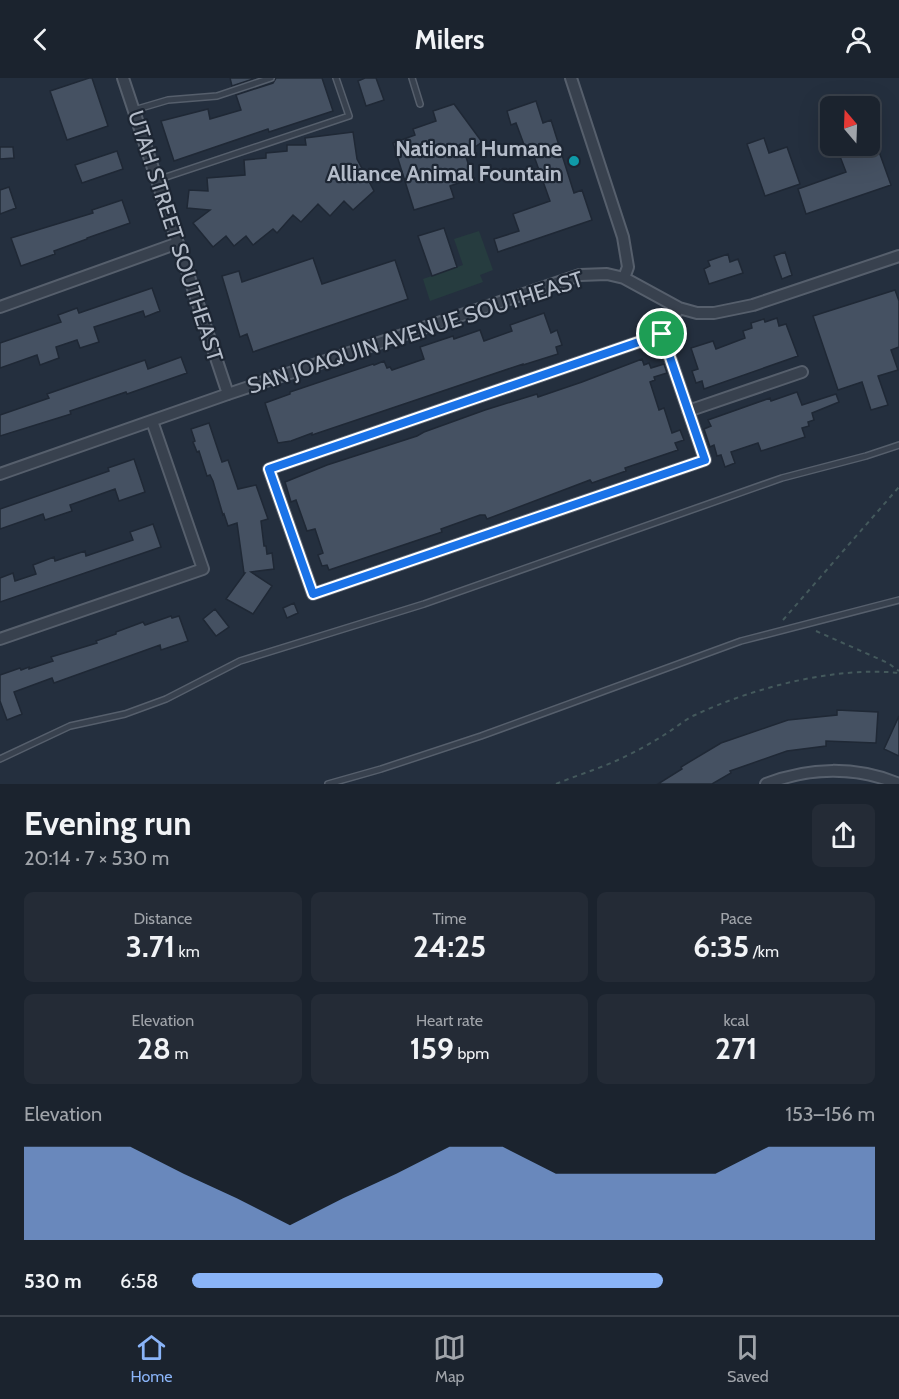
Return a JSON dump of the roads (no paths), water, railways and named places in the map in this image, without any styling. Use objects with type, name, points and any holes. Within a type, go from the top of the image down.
[{"type":"street","name":"UTAH STREET SOUTHEAST","points":[[123,78],[228,394]]},
{"type":"street","points":[[571,78],[623,237],[628,267],[624,278]]},
{"type":"street","points":[[0,307],[178,243]]},
{"type":"street","name":"SAN JOAQUIN AVENUE SOUTHEAST","points":[[0,474],[580,275],[607,274],[624,278],[679,308],[696,313],[714,313],[753,305],[899,256]]},
{"type":"street","points":[[662,334],[705,460],[313,594],[269,469],[662,334],[679,308]]},
{"type":"street","points":[[688,411],[802,372]]},
{"type":"street","points":[[0,639],[203,569],[152,421]]},
{"type":"street","points":[[766,784],[797,774],[821,771],[864,773],[899,784]]},
{"type":"lane","points":[[134,110],[168,100],[217,96],[271,78]]},
{"type":"lane","points":[[157,180],[349,116],[336,78]]},
{"type":"lane","points":[[412,78],[420,104]]},
{"type":"lane","points":[[0,759],[70,726],[124,714],[166,699],[240,661],[424,604],[782,478],[899,445]]},
{"type":"lane","points":[[328,784],[381,770],[481,736],[741,641],[899,600]]},
{"type":"place","name":"National Humane Alliance Animal Fountain","points":[[574,161]]}]
